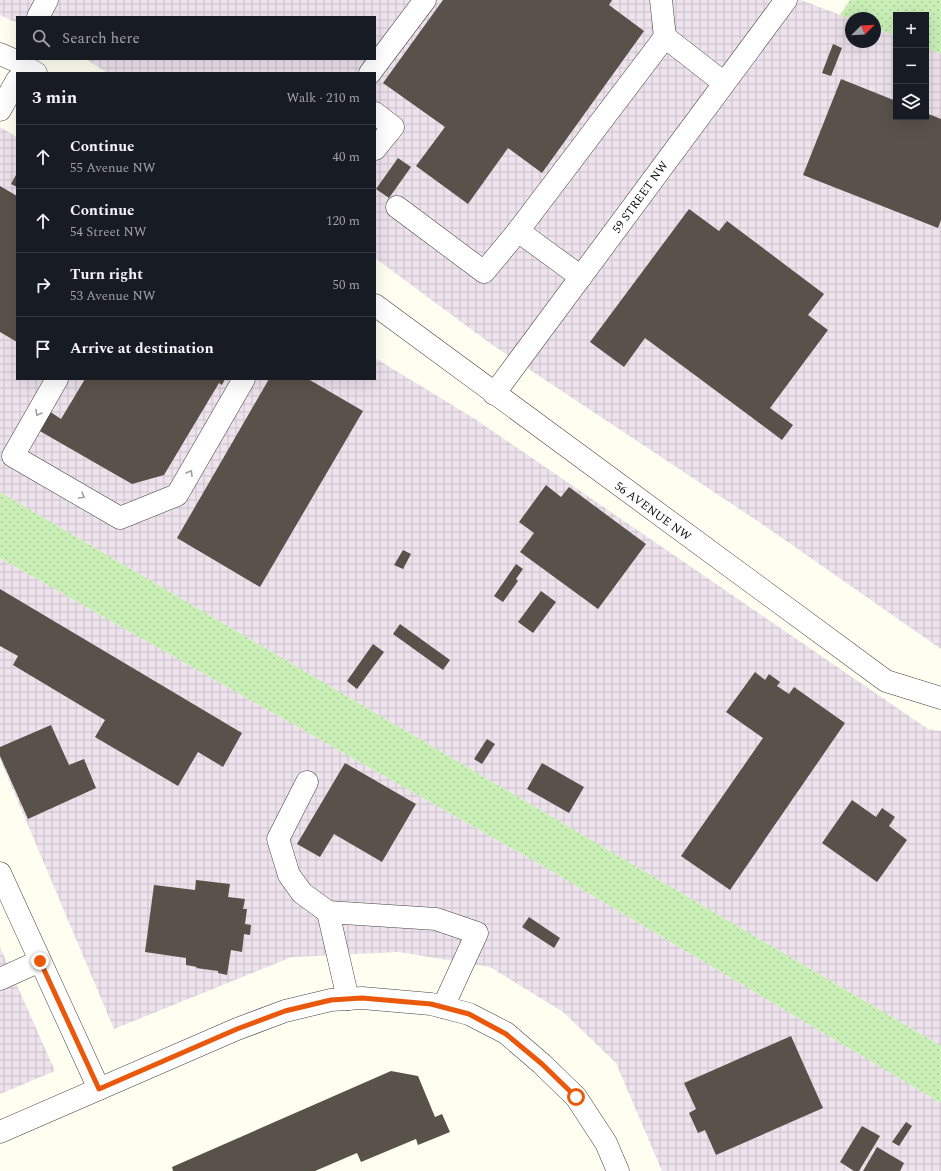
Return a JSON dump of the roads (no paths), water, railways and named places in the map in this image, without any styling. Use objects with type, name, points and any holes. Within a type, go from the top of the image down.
[{"type":"street","points":[[39,16],[47,0]]},
{"type":"street","points":[[371,72],[425,0]]},
{"type":"street","points":[[397,207],[484,272],[518,231],[665,37],[661,0]]},
{"type":"street","name":"59 STREET NW","points":[[494,394],[786,0]]},
{"type":"street","points":[[665,37],[724,83]]},
{"type":"street","points":[[0,110],[16,74]]},
{"type":"street","points":[[376,114],[393,127],[376,148]]},
{"type":"street","points":[[518,231],[581,277]]},
{"type":"street","name":"56 AVENUE NW","points":[[376,306],[886,681],[941,698]]},
{"type":"street","points":[[56,380],[13,456],[120,518],[177,495],[243,380]]},
{"type":"street","points":[[307,782],[278,839],[289,875],[302,893],[328,912],[436,919],[477,933],[443,1007]]},
{"type":"street","points":[[0,873],[99,1089]]},
{"type":"street","points":[[328,912],[348,999]]},
{"type":"street","points":[[0,979],[40,961]]},
{"type":"street","points":[[0,1132],[237,1029],[285,1011],[331,1000],[362,998],[423,1003],[443,1007],[469,1014],[506,1034],[542,1064],[576,1097],[606,1143],[618,1171]]}]
